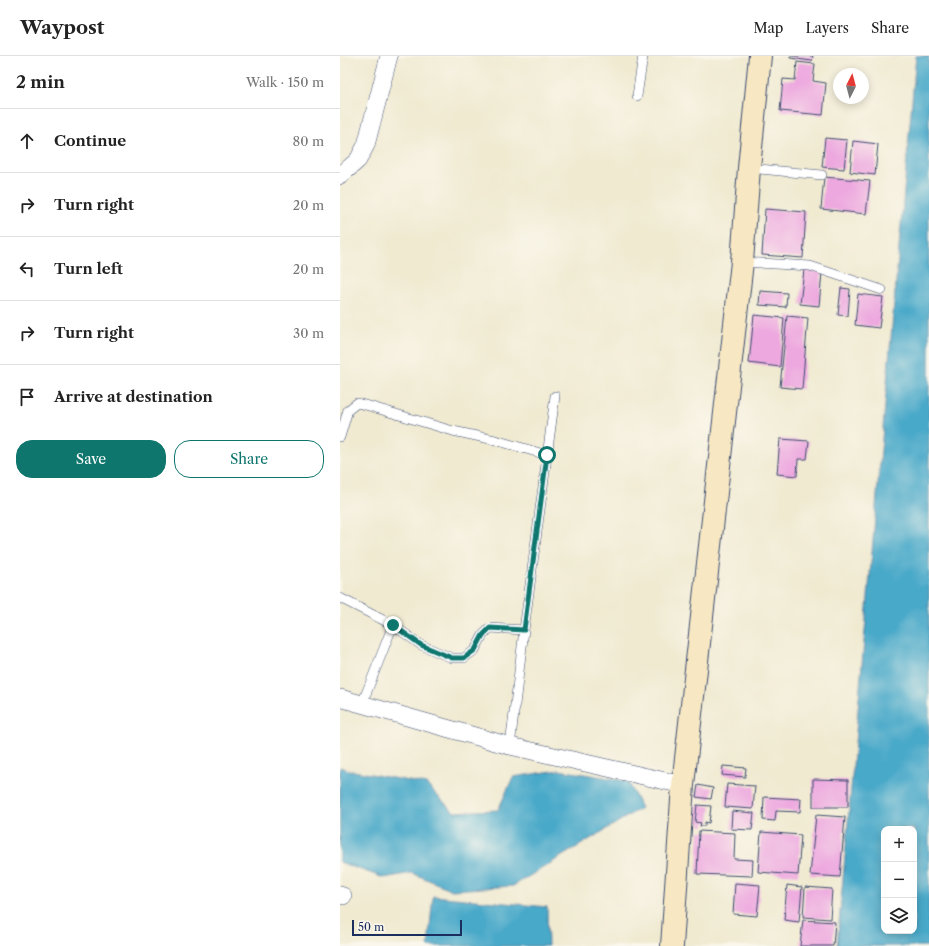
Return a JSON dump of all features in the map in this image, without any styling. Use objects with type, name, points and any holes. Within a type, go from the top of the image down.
[{"type":"street","points":[[340,176],[358,160],[366,145],[389,56]]},
{"type":"street","points":[[672,946],[684,785],[742,262],[749,168],[760,56]]},
{"type":"street","points":[[340,698],[510,746],[684,785]]},
{"type":"lane","points":[[637,96],[643,56]]},
{"type":"lane","points":[[749,168],[822,175]]},
{"type":"lane","points":[[742,262],[810,266],[882,290]]},
{"type":"lane","points":[[510,746],[555,396]]},
{"type":"lane","points":[[340,437],[348,410],[357,403],[453,431],[495,440],[547,455]]},
{"type":"lane","points":[[340,598],[393,625],[421,645],[452,658],[464,658],[475,650],[483,635],[490,628],[524,630]]},
{"type":"lane","points":[[362,704],[393,625]]},
{"type":"water","points":[[916,56],[929,56],[929,946],[837,946]]},
{"type":"water","points":[[340,767],[348,770],[426,784],[454,812],[498,810],[513,777],[559,770],[628,781],[641,808],[513,886],[452,890],[412,873],[384,878],[340,862]]},
{"type":"water","points":[[433,896],[547,907],[548,946],[428,946]]},
{"type":"building","points":[[790,56],[813,56],[812,61],[790,58]]},
{"type":"building","points":[[797,62],[815,64],[813,81],[826,83],[823,115],[780,111],[783,79],[795,80]]},
{"type":"building","points":[[825,138],[847,140],[844,169],[822,167]]},
{"type":"building","points":[[853,141],[878,144],[875,175],[850,172]]},
{"type":"building","points":[[824,177],[870,181],[866,214],[821,209]]},
{"type":"building","points":[[765,209],[806,212],[803,258],[762,255]]},
{"type":"building","points":[[804,270],[822,272],[819,306],[800,304]]},
{"type":"building","points":[[841,288],[850,289],[848,316],[838,315]]},
{"type":"building","points":[[760,291],[787,293],[786,307],[759,305]]},
{"type":"building","points":[[858,294],[883,297],[879,328],[855,325]]},
{"type":"building","points":[[754,315],[784,318],[780,367],[749,363]]},
{"type":"building","points":[[787,316],[808,318],[802,389],[780,387]]},
{"type":"building","points":[[780,439],[809,441],[807,459],[798,459],[797,476],[777,474]]},
{"type":"building","points":[[723,766],[746,768],[745,777],[722,775]]},
{"type":"building","points":[[813,779],[848,780],[848,807],[813,807]]},
{"type":"building","points":[[727,784],[755,786],[753,809],[725,807]]},
{"type":"building","points":[[698,785],[713,788],[711,799],[696,797]]},
{"type":"building","points":[[764,797],[801,799],[800,812],[776,811],[775,821],[763,820]]},
{"type":"building","points":[[697,805],[711,806],[709,823],[705,822],[705,826],[700,826],[701,823],[695,822]]},
{"type":"building","points":[[732,811],[754,813],[752,830],[731,829]]},
{"type":"building","points":[[816,815],[845,817],[840,877],[810,875]]},
{"type":"building","points":[[699,831],[735,833],[734,859],[753,860],[752,876],[697,874]]},
{"type":"building","points":[[761,832],[801,835],[798,875],[758,872]]},
{"type":"building","points":[[735,883],[760,885],[757,916],[733,914]]},
{"type":"building","points":[[787,885],[802,887],[799,922],[784,920]]},
{"type":"building","points":[[805,887],[832,889],[830,919],[803,917]]},
{"type":"building","points":[[803,920],[835,922],[833,946],[800,946]]},
{"type":"route","points":[[393,625],[421,645],[452,658],[464,658],[475,650],[483,635],[490,628],[524,630],[547,455]]}]
